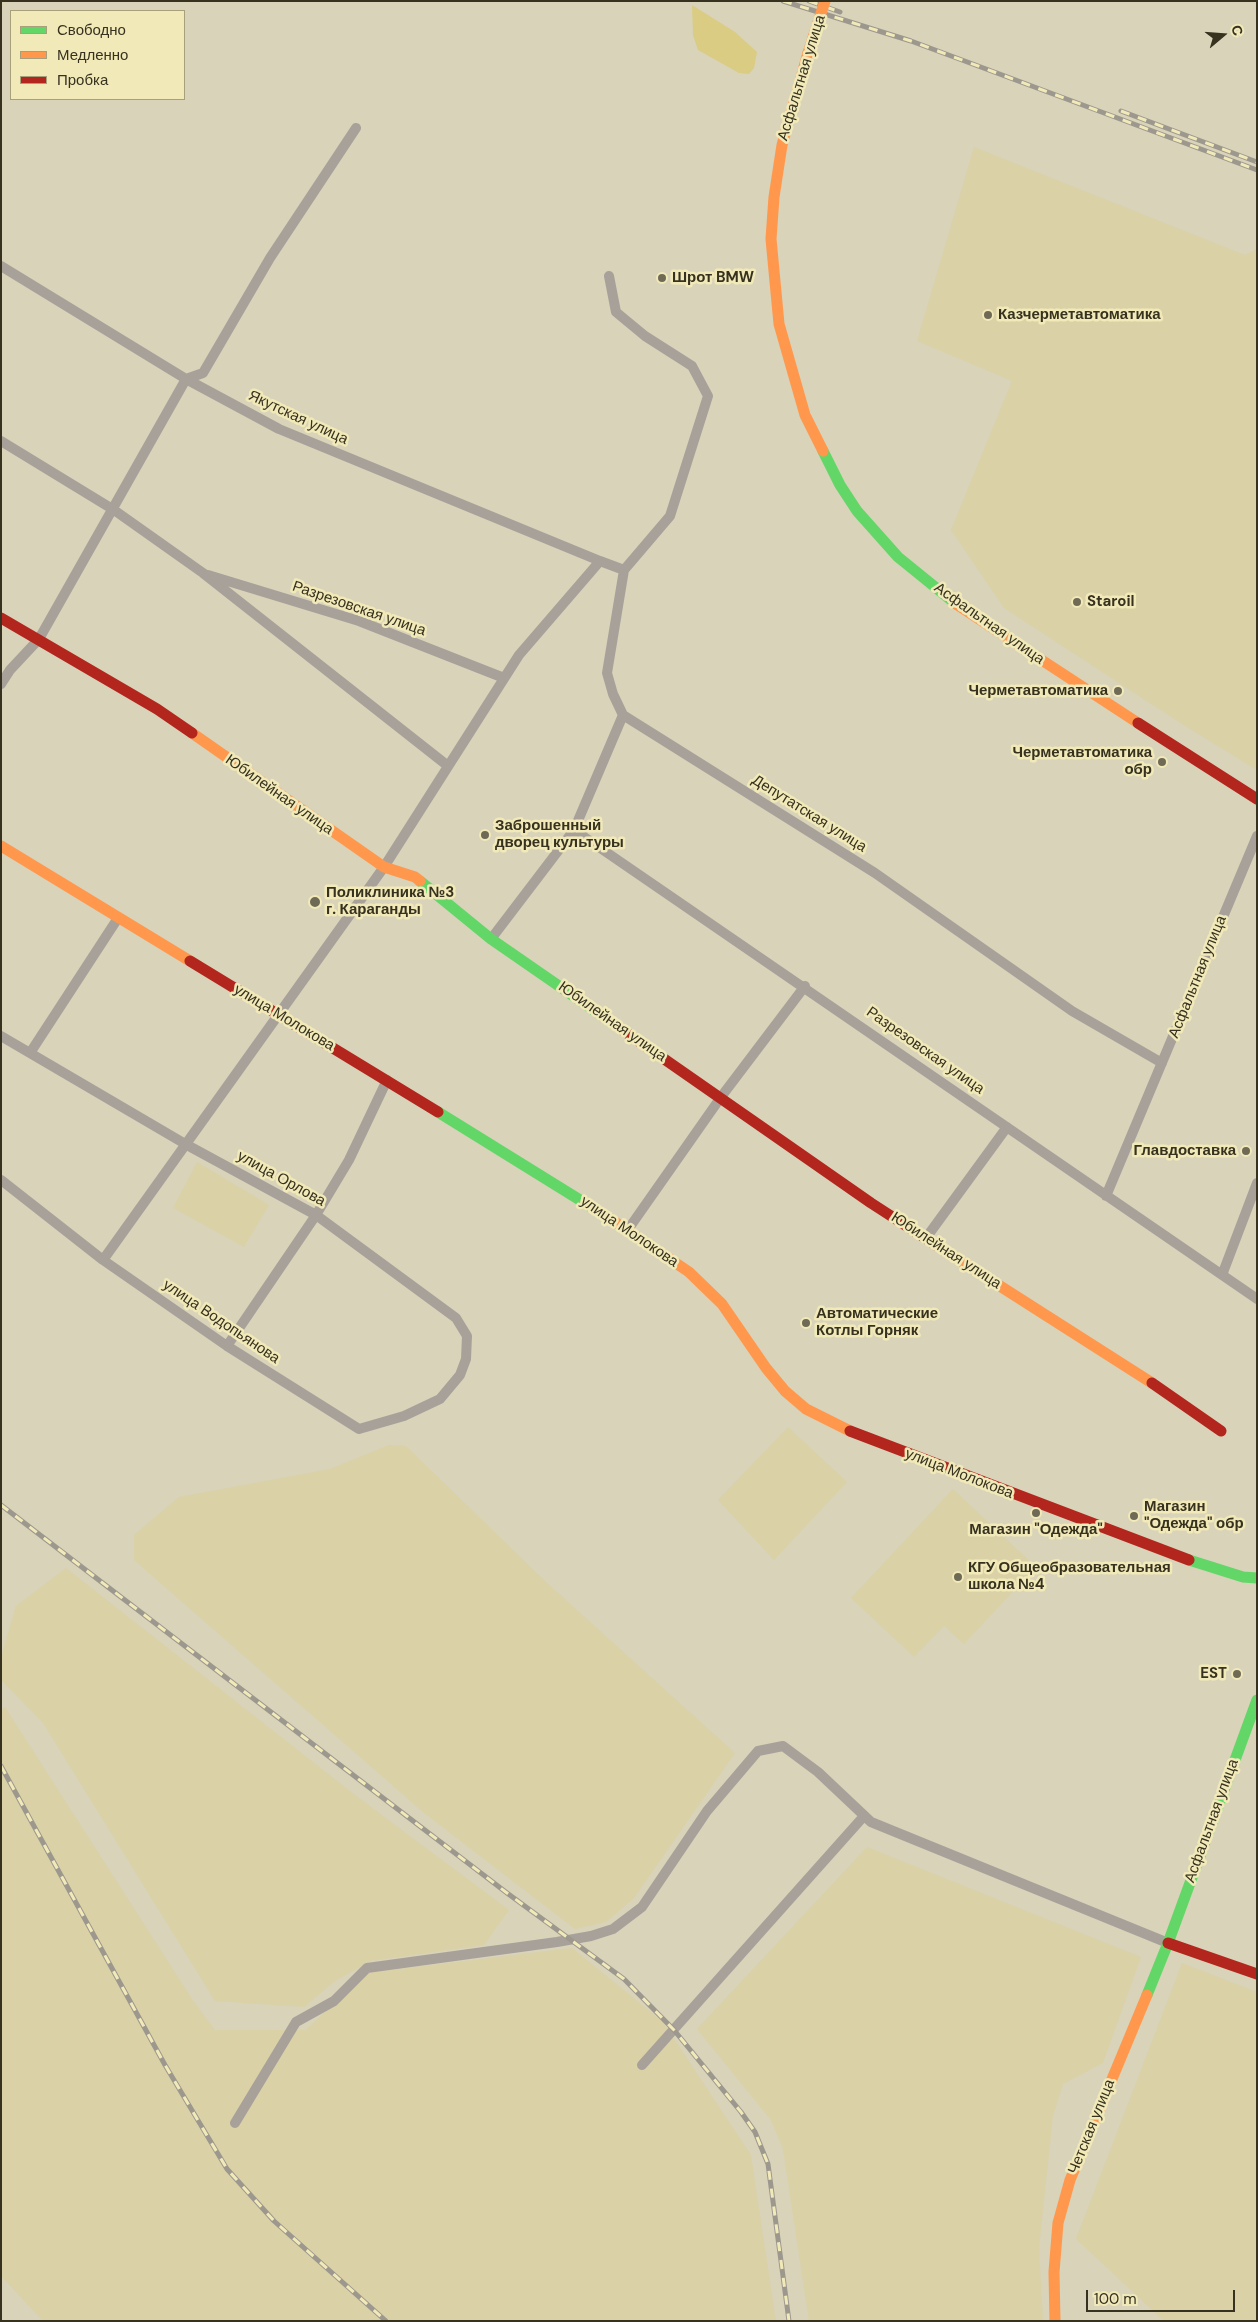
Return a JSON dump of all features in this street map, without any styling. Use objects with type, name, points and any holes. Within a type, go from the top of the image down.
[{"type":"street","name":"Асфальтная улица","points":[[825,1],[794,98],[780,154],[771,239],[779,324],[805,415],[840,485],[857,510],[898,558],[960,608],[1257,799]]},
{"type":"street","points":[[1,684],[10,670],[39,639],[114,510],[186,380],[203,373],[270,258],[356,128]]},
{"type":"street","name":"Якутская улица","points":[[1,266],[186,380],[279,428],[624,570]]},
{"type":"street","points":[[491,939],[574,830],[623,715],[613,694],[607,673],[624,570],[670,516],[708,396],[692,366],[645,336],[616,312],[608,276]]},
{"type":"street","name":"Разрезовская улица","points":[[1,441],[114,510],[203,573],[448,766]]},
{"type":"street","points":[[104,1260],[384,867],[519,655],[600,561]]},
{"type":"street","name":"Разрезовская улица","points":[[203,573],[359,621],[504,678]]},
{"type":"street","name":"Юбилейная улица","points":[[1,618],[157,709],[384,867],[414,877],[491,939],[871,1203],[1134,1371],[1221,1430]]},
{"type":"street","name":"Депутатская улица","points":[[623,715],[875,873],[1072,1012],[1162,1063]]},
{"type":"street","name":"Разрезовская улица","points":[[574,830],[804,986],[1257,1299]]},
{"type":"street","name":"Асфальтная улица","points":[[1106,1196],[1257,836]]},
{"type":"street","name":"улица Молокова","points":[[1,846],[579,1198],[690,1272],[722,1304],[766,1368],[785,1391],[806,1409],[835,1425],[1179,1557],[1243,1577],[1257,1578]]},
{"type":"street","points":[[30,1053],[118,918]]},
{"type":"street","points":[[627,1231],[721,1097],[804,986]]},
{"type":"street","name":"улица Орлова","points":[[1,1036],[187,1145],[316,1215],[456,1318],[468,1336],[466,1359],[460,1376],[440,1399]]},
{"type":"street","points":[[227,1346],[316,1215],[349,1160],[386,1080]]},
{"type":"street","points":[[926,1238],[1007,1127]]},
{"type":"street","name":"улица Водопьянова","points":[[1,1180],[104,1260],[227,1346],[359,1429],[404,1416],[440,1399]]},
{"type":"street","points":[[1222,1275],[1257,1183]]},
{"type":"street","name":"Асфальтная улица","points":[[1168,1943],[1216,1807],[1257,1700]]},
{"type":"street","points":[[235,2124],[296,2022],[334,2001],[367,1968],[557,1942],[591,1936],[613,1929],[642,1907],[707,1810],[758,1751],[783,1746],[818,1772],[871,1822],[1168,1943],[1257,1974]]},
{"type":"street","points":[[642,2065],[864,1816]]},
{"type":"street","name":"Четская улица","points":[[1056,2321],[1054,2272],[1058,2223],[1070,2180],[1168,1943]]},
{"type":"shaded area","points":[[692,5],[735,32],[757,52],[754,68],[749,74],[739,73],[698,50],[693,35]]},
{"type":"shaded area","points":[[974,147],[1245,255],[1257,249],[1257,770],[1185,726],[1004,608],[951,530],[1012,381],[917,341]]},
{"type":"shaded area","points":[[197,1162],[269,1205],[244,1247],[173,1208]]},
{"type":"shaded area","points":[[788,1427],[847,1482],[774,1560],[718,1500]]},
{"type":"shaded area","points":[[389,1445],[406,1446],[547,1583],[735,1753],[634,1898],[606,1922],[575,1929],[423,1812],[134,1560],[134,1535],[179,1497],[330,1469]]},
{"type":"shaded area","points":[[953,1489],[1036,1567],[964,1644],[944,1626],[914,1657],[851,1598]]},
{"type":"shaded area","points":[[66,1568],[355,1795],[509,1910],[484,1945],[371,1961],[335,1981],[304,2007],[215,2001],[43,1723],[1,1680],[1,1657],[16,1606]]},
{"type":"shaded area","points":[[5,1707],[194,2002],[215,2030],[306,2030],[366,1973],[572,1948],[663,2022],[751,2155],[776,2321],[43,2321],[1,2276],[1,1710]]},
{"type":"shaded area","points":[[867,1847],[1141,1957],[1103,2063],[1063,2084],[1053,2116],[1039,2248],[1043,2321],[809,2321],[783,2149],[771,2120],[697,2029]]},
{"type":"shaded area","points":[[1182,1963],[1257,1992],[1257,2321],[1164,2321],[1076,2239]]},
{"type":"railway","points":[[783,1],[911,41],[1257,170]]},
{"type":"railway","points":[[809,1],[840,12]]},
{"type":"railway","points":[[1121,111],[1257,162]]},
{"type":"railway","points":[[1,1505],[507,1893],[624,1979],[674,2030],[741,2112],[755,2132],[768,2164],[789,2321]]},
{"type":"railway","points":[[1,1766],[165,2065],[227,2169],[274,2221],[386,2321]]},
{"type":"traffic: fast","points":[[823,451],[840,485],[857,511],[898,557],[956,604]]},
{"type":"traffic: fast","points":[[420,881],[491,939],[624,1031]]},
{"type":"traffic: fast","points":[[438,1112],[609,1218]]},
{"type":"traffic: fast","points":[[1189,1560],[1243,1577],[1257,1578]]},
{"type":"traffic: fast","points":[[1147,1995],[1168,1943],[1257,1700]]},
{"type":"traffic: slow","points":[[808,53],[825,1]]},
{"type":"traffic: slow","points":[[808,53],[782,145],[774,197],[771,239],[779,324],[805,415],[823,451]]},
{"type":"traffic: slow","points":[[956,604],[1138,723]]},
{"type":"traffic: slow","points":[[192,733],[384,867],[415,877],[420,881]]},
{"type":"traffic: slow","points":[[1,846],[190,961]]},
{"type":"traffic: slow","points":[[609,1218],[689,1272],[722,1304],[766,1368],[785,1391],[806,1409],[850,1431]]},
{"type":"traffic: slow","points":[[942,1249],[1152,1383]]},
{"type":"traffic: slow","points":[[1055,2321],[1054,2272],[1058,2223],[1070,2180],[1147,1995]]},
{"type":"traffic: jam","points":[[1,618],[157,709],[192,733]]},
{"type":"traffic: jam","points":[[1138,723],[1257,799]]},
{"type":"traffic: jam","points":[[190,961],[438,1112]]},
{"type":"traffic: jam","points":[[624,1031],[871,1203],[942,1249]]},
{"type":"traffic: jam","points":[[1152,1383],[1221,1431]]},
{"type":"traffic: jam","points":[[850,1431],[1189,1560]]},
{"type":"traffic: jam","points":[[1168,1943],[1257,1974]]},
{"type":"place","name":"Шрот BMW","points":[[662,278]]},
{"type":"place","name":"Казчерметавтоматика","points":[[988,315]]},
{"type":"place","name":"Staroil","points":[[1077,602]]},
{"type":"place","name":"Черметавтоматика","points":[[1118,691]]},
{"type":"place","name":"Черметавтоматика обр","points":[[1162,762]]},
{"type":"place","name":"Заброшенный дворец культуры","points":[[485,835]]},
{"type":"place","name":"Поликлиника №3 г. Караганды","points":[[315,902]]},
{"type":"place","name":"Главдоставка","points":[[1246,1151]]},
{"type":"place","name":"Автоматические Котлы Горняк","points":[[806,1323]]},
{"type":"place","name":"Магазин \"Одежда\"","points":[[1036,1513]]},
{"type":"place","name":"Магазин \"Одежда\" обр","points":[[1134,1516]]},
{"type":"place","name":"КГУ Общеобразовательная школа №4","points":[[958,1577]]},
{"type":"place","name":"EST","points":[[1237,1674]]}]
